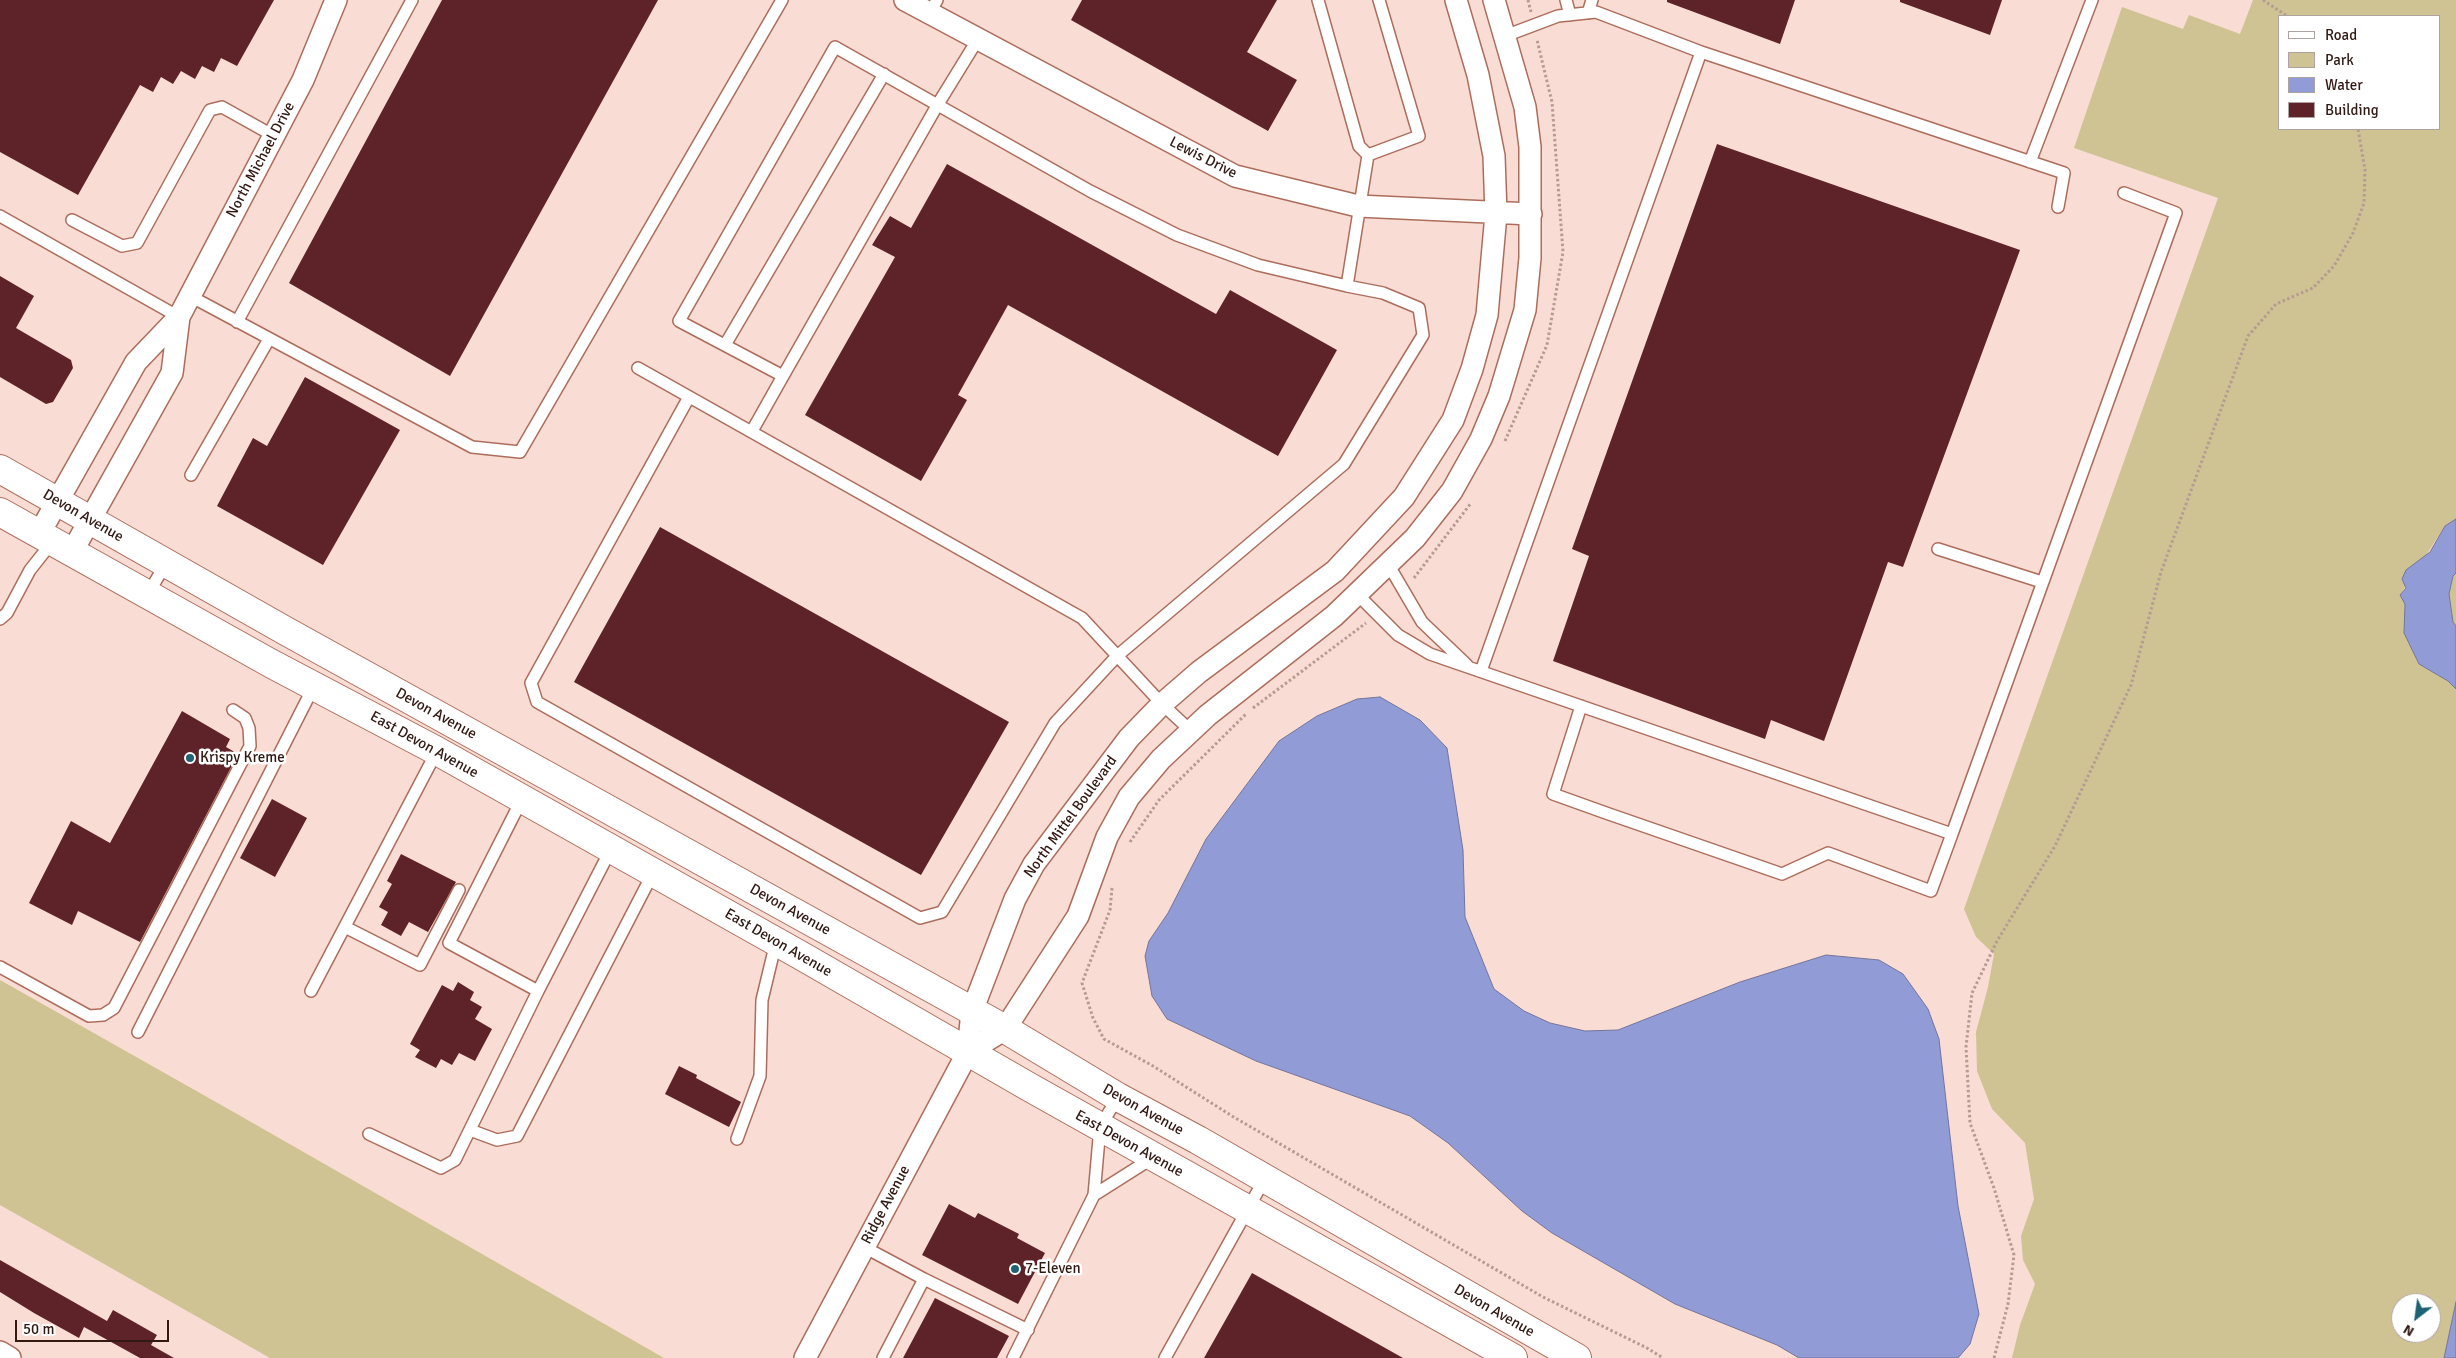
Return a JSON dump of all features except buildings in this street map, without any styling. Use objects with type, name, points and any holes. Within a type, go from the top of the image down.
[{"type":"main road","name":"Devon Avenue","points":[[0,469],[1005,1029],[1118,1097],[1198,1140],[1560,1354]]},
{"type":"main road","points":[[0,512],[55,542]]},
{"type":"main road","name":"East Devon Avenue","points":[[55,542],[314,686],[437,751],[1100,1127],[1155,1156],[1513,1358]]},
{"type":"street","name":"North Michael Drive","points":[[55,542],[57,500],[136,362],[179,317],[303,80],[336,0]]},
{"type":"street","name":"Lewis Drive","points":[[905,0],[934,7],[978,39],[1235,176],[1358,206],[1496,214],[1532,214]]},
{"type":"street","name":"North Mittel Boulevard","points":[[968,1052],[972,1011],[1015,899],[1034,864],[1129,738],[1162,704],[1198,672],[1335,571],[1404,497],[1453,420],[1472,369],[1487,315],[1496,214],[1494,156],[1478,75],[1456,0]]},
{"type":"street","points":[[968,1052],[1005,1029],[1078,916],[1107,837],[1129,798],[1161,759],[1190,731],[1334,616],[1415,538],[1452,491],[1481,439],[1495,404],[1524,310],[1530,258],[1532,214],[1530,147],[1525,107],[1494,0]]},
{"type":"street","name":"North Michael Drive","points":[[55,542],[90,520],[172,373],[179,317]]},
{"type":"street","name":"Ridge Avenue","points":[[805,1358],[968,1052]]},
{"type":"street","points":[[0,1352],[10,1358]]},
{"type":"lane","points":[[237,322],[412,0]]},
{"type":"lane","points":[[190,296],[472,447],[520,452],[782,0]]},
{"type":"lane","points":[[1318,0],[1359,146],[1368,155]]},
{"type":"lane","points":[[1368,155],[1419,136],[1379,0]]},
{"type":"lane","points":[[1566,0],[1570,15]]},
{"type":"lane","points":[[1588,13],[1592,0]]},
{"type":"lane","points":[[2030,162],[2092,0]]},
{"type":"lane","points":[[1505,36],[1558,16],[1596,12],[1700,52],[2064,173],[2058,207]]},
{"type":"lane","points":[[752,432],[938,104],[978,39]]},
{"type":"lane","points":[[689,396],[531,683],[537,702],[920,918],[942,912],[1055,723],[1116,656],[1344,464],[1423,335],[1420,308],[1383,293],[1258,265],[1177,235],[1090,191],[835,47],[679,321],[783,376]]},
{"type":"lane","points":[[1475,669],[1700,52]]},
{"type":"lane","points":[[725,346],[884,74]]},
{"type":"lane","points":[[72,220],[122,246],[137,243],[210,110],[222,107],[274,136]]},
{"type":"lane","points":[[1347,286],[1358,206],[1368,155]]},
{"type":"lane","points":[[1581,706],[1553,794],[1782,874],[1828,853],[1931,891],[2176,213],[2124,193]]},
{"type":"lane","points":[[0,216],[179,317]]},
{"type":"lane","points":[[191,475],[269,339]]},
{"type":"lane","points":[[638,368],[1082,618],[1116,656],[1190,731]]},
{"type":"lane","points":[[0,619],[7,613],[30,570],[55,542]]},
{"type":"lane","points":[[1938,548],[2042,582]]},
{"type":"lane","points":[[148,594],[166,563]]},
{"type":"lane","points":[[1388,564],[1422,622],[1475,669]]},
{"type":"lane","points":[[1357,594],[1398,634],[1430,654],[1952,834]]},
{"type":"lane","points":[[138,1032],[314,686]]},
{"type":"lane","points":[[0,967],[89,1016],[103,1015],[114,1008],[250,746],[245,718],[233,710]]},
{"type":"lane","points":[[311,990],[437,751]]},
{"type":"lane","points":[[522,799],[449,943],[538,991]]},
{"type":"lane","points":[[369,1134],[441,1168],[455,1160],[538,991],[611,849]]},
{"type":"lane","points":[[470,1130],[497,1140],[517,1136],[653,873]]},
{"type":"lane","points":[[345,927],[420,964],[459,890]]},
{"type":"lane","points":[[737,1139],[760,1076],[762,1000],[776,942]]},
{"type":"lane","points":[[1013,1358],[1094,1196],[1100,1127],[1118,1097]]},
{"type":"lane","points":[[1094,1196],[1155,1156]]},
{"type":"lane","points":[[1165,1358],[1264,1180]]},
{"type":"lane","points":[[864,1247],[1028,1330]]},
{"type":"lane","points":[[883,1358],[924,1279]]},
{"type":"path","points":[[1503,445],[1547,345],[1563,252],[1552,102],[1528,0]]},
{"type":"path","points":[[2263,0],[2286,15]]},
{"type":"path","points":[[1994,1358],[2008,1304],[2014,1255],[1994,1188],[1970,1123],[1966,1047],[1972,992],[1997,941],[2055,846],[2131,685],[2162,572],[2248,336],[2276,304],[2313,288],[2334,266],[2353,233],[2364,204],[2365,170],[2358,130]]},
{"type":"path","points":[[1403,589],[1411,582],[1466,511],[1475,495]]},
{"type":"path","points":[[1128,844],[1159,800],[1246,714],[1377,613]]},
{"type":"path","points":[[1112,879],[1110,910],[1082,983],[1092,1018],[1104,1039],[1153,1066],[1240,1121],[1543,1297],[1647,1348],[1663,1358]]},
{"type":"green space","points":[[2253,0],[2456,0],[2456,519],[2445,526],[2400,595],[2405,604],[2404,633],[2419,664],[2448,681],[2456,689],[2456,1302],[2444,1358],[2012,1358],[2020,1325],[2035,1284],[2023,1260],[2021,1236],[2034,1199],[2025,1143],[1992,1109],[1977,1071],[1976,1032],[1988,987],[1994,954],[1976,937],[1964,909],[2218,198],[2074,148],[2122,7],[2183,29],[2189,15],[2240,34]]},
{"type":"green space","points":[[2456,573],[2456,626],[2453,622],[2449,594],[2453,576]]},
{"type":"green space","points":[[0,980],[664,1358],[270,1358],[0,1205]]},
{"type":"water","points":[[2456,519],[2456,573],[2453,576],[2449,594],[2453,622],[2456,626],[2456,689],[2448,681],[2419,664],[2404,633],[2405,604],[2400,595],[2406,588],[2402,579],[2406,570],[2430,552],[2445,526]]},
{"type":"water","points":[[1380,697],[1420,720],[1447,748],[1463,850],[1465,917],[1494,989],[1524,1011],[1550,1023],[1585,1031],[1618,1030],[1740,982],[1826,955],[1879,960],[1903,974],[1928,1009],[1939,1039],[1958,1206],[1979,1314],[1970,1344],[1958,1358],[1799,1358],[1777,1345],[1675,1304],[1552,1233],[1522,1211],[1448,1143],[1410,1116],[1256,1061],[1167,1019],[1152,996],[1145,956],[1149,941],[1168,913],[1206,839],[1279,741],[1317,716],[1357,699]]},
{"type":"water","points":[[2456,1302],[2456,1358],[2444,1358]]},
{"type":"place","name":"Krispy Kreme","points":[[190,758]]},
{"type":"place","name":"7-Eleven","points":[[1015,1269]]}]
